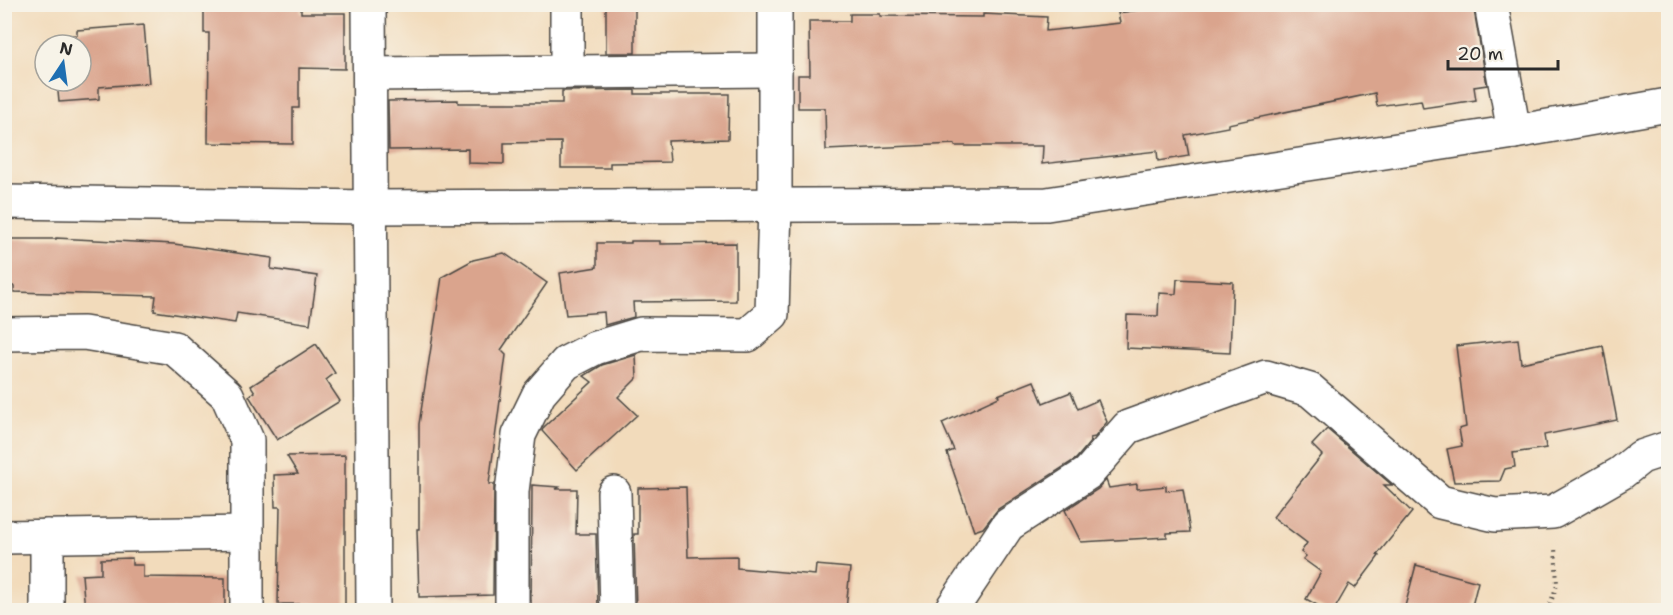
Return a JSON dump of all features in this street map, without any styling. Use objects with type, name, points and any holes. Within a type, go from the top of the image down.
[{"type":"street","points":[[369,4],[373,610]]},
{"type":"street","points":[[567,4],[567,72]]},
{"type":"street","points":[[512,610],[512,491],[519,435],[539,394],[566,363],[595,348],[641,334],[748,335],[772,314],[776,206],[775,4]]},
{"type":"street","points":[[1491,4],[1514,132]]},
{"type":"street","points":[[370,74],[775,70]]},
{"type":"street","points":[[4,202],[371,207],[1047,204],[1514,132],[1668,105]]},
{"type":"street","points":[[4,334],[84,333],[174,348],[227,395],[248,440],[247,610]]},
{"type":"street","points":[[951,610],[1008,525],[1088,473],[1128,427],[1266,377],[1310,390],[1440,502],[1495,515],[1553,512],[1621,473],[1641,457],[1668,448]]},
{"type":"street","points":[[614,493],[616,610]]},
{"type":"street","points":[[4,537],[247,533]]},
{"type":"street","points":[[47,536],[47,610]]},
{"type":"path","points":[[1548,610],[1557,585],[1553,512]]},
{"type":"building","points":[[204,4],[301,5],[301,13],[345,13],[345,69],[299,68],[299,108],[293,108],[293,144],[208,143],[209,33],[204,33]]},
{"type":"building","points":[[606,4],[635,4],[635,53],[606,53]]},
{"type":"building","points":[[1182,4],[1473,4],[1487,85],[1474,87],[1476,100],[1423,108],[1421,100],[1377,106],[1375,93],[1228,124],[1228,127],[1185,135],[1189,156],[1158,161],[1157,151],[1042,164],[1043,146],[955,146],[955,144],[826,150],[825,108],[798,108],[798,75],[810,75],[809,21],[850,21],[850,14],[983,17],[983,14],[1047,17],[1046,31],[1120,23],[1118,13]]},
{"type":"building","points":[[144,25],[149,83],[99,87],[99,99],[59,102],[58,93],[93,93],[93,33],[77,33],[77,30]]},
{"type":"building","points":[[635,90],[635,94],[729,94],[728,139],[668,141],[670,162],[610,163],[610,168],[561,168],[561,142],[504,143],[504,164],[468,163],[468,149],[389,150],[388,101],[458,100],[458,103],[562,103],[562,91]]},
{"type":"building","points":[[56,238],[174,244],[272,258],[271,269],[317,276],[310,324],[237,313],[235,323],[154,311],[156,296],[14,292],[14,286],[4,286],[4,239]]},
{"type":"building","points":[[631,241],[660,241],[660,244],[736,243],[736,301],[633,302],[634,317],[605,325],[604,312],[566,315],[560,273],[597,267],[597,243],[631,243]]},
{"type":"building","points":[[504,253],[547,283],[501,350],[506,355],[489,484],[494,484],[493,595],[419,597],[417,529],[419,529],[419,424],[442,277],[473,260]]},
{"type":"building","points":[[1177,279],[1233,282],[1230,353],[1126,348],[1127,315],[1158,316],[1159,293],[1176,294]]},
{"type":"building","points":[[1518,339],[1521,363],[1603,346],[1617,420],[1544,435],[1546,448],[1513,453],[1515,467],[1505,469],[1500,481],[1454,482],[1447,449],[1462,446],[1459,429],[1466,427],[1456,346]]},
{"type":"building","points":[[316,344],[335,373],[326,380],[340,401],[277,440],[249,396],[255,392],[251,386]]},
{"type":"building","points":[[636,355],[637,378],[618,397],[637,415],[577,470],[542,431],[544,427],[592,382],[584,376],[602,365]]},
{"type":"building","points":[[1034,381],[1043,403],[1071,392],[1078,409],[1098,400],[1107,422],[1095,437],[1090,438],[1091,441],[1076,459],[998,509],[983,528],[974,531],[947,453],[954,450],[942,423],[999,397],[998,395]]},
{"type":"building","points":[[1327,429],[1392,485],[1384,485],[1412,512],[1377,555],[1379,556],[1355,588],[1349,584],[1334,610],[1326,610],[1306,599],[1321,572],[1303,559],[1306,556],[1301,552],[1307,543],[1273,517],[1322,455],[1312,445]]},
{"type":"building","points":[[345,455],[345,608],[314,607],[314,604],[278,604],[280,507],[275,507],[274,475],[298,474],[287,456]]},
{"type":"building","points":[[1106,480],[1109,488],[1137,484],[1137,489],[1166,486],[1166,491],[1183,489],[1190,532],[1167,533],[1167,537],[1081,542],[1065,510],[1098,489]]},
{"type":"building","points":[[532,485],[559,487],[555,489],[577,489],[576,534],[596,534],[598,610],[531,610]]},
{"type":"building","points":[[686,487],[688,557],[737,556],[737,568],[815,575],[816,565],[850,568],[846,610],[636,610],[634,534],[638,534],[638,488]]},
{"type":"building","points":[[132,558],[132,565],[143,565],[143,577],[225,578],[225,610],[85,610],[82,575],[101,574],[101,559]]},
{"type":"building","points":[[1416,565],[1478,582],[1471,610],[1404,610]]}]
